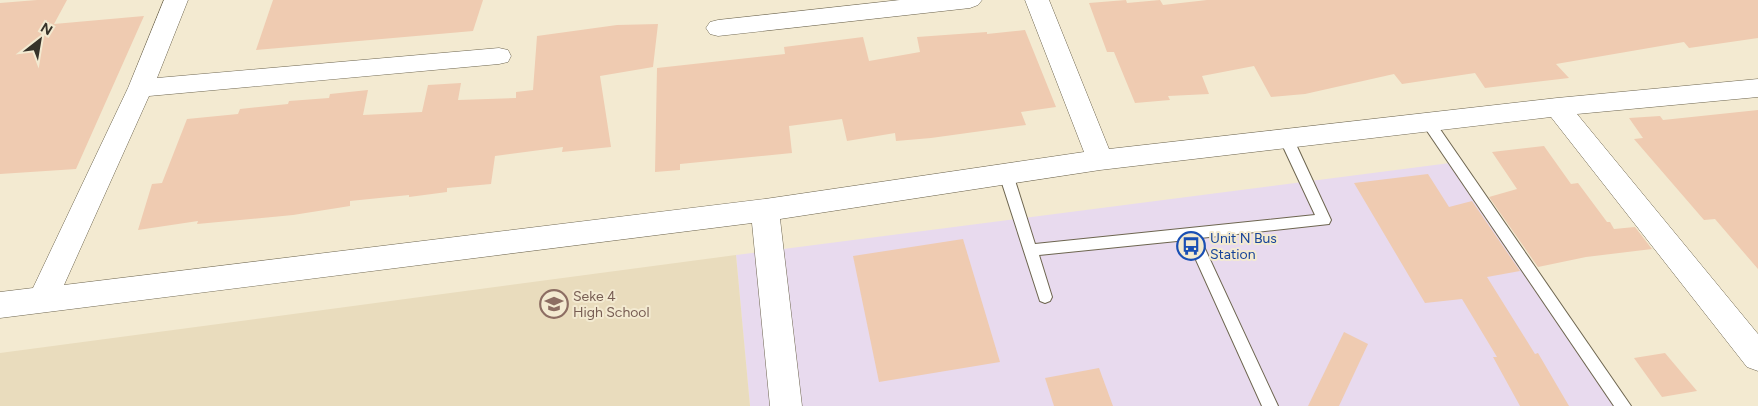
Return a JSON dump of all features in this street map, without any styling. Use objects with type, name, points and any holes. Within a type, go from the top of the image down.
[{"type":"street","points":[[42,300],[140,88],[176,0]]},
{"type":"street","points":[[718,28],[970,0]]},
{"type":"street","points":[[1037,0],[1100,160]]},
{"type":"street","points":[[140,88],[499,56]]},
{"type":"street","points":[[0,305],[765,210],[1100,160],[1557,107],[1758,88]]},
{"type":"street","points":[[1557,107],[1758,356]]},
{"type":"street","points":[[765,210],[786,406]]},
{"type":"lane","points":[[1428,122],[1623,406]]},
{"type":"lane","points":[[1030,250],[1324,220],[1286,138]]},
{"type":"lane","points":[[1006,174],[1045,298]]},
{"type":"lane","points":[[1191,234],[1270,406]]},
{"type":"shaded area","points":[[1450,163],[1616,406],[750,406],[736,255]]},
{"type":"shaded area","name":"Seke 4 High School","points":[[736,255],[750,406],[0,406],[0,353]]},
{"type":"building","points":[[67,0],[54,24],[144,16],[76,169],[0,174],[0,3]]},
{"type":"building","points":[[273,0],[483,0],[473,31],[256,50]]},
{"type":"building","points":[[1126,0],[1127,3],[1160,0],[1163,5],[1207,0],[1758,0],[1758,38],[1689,48],[1684,42],[1556,64],[1569,78],[1485,88],[1475,73],[1402,84],[1394,74],[1305,94],[1271,97],[1254,66],[1202,76],[1209,94],[1168,96],[1170,100],[1135,103],[1114,52],[1107,52],[1089,3]]},
{"type":"building","points":[[658,24],[653,67],[600,76],[611,147],[562,152],[563,147],[495,156],[491,184],[447,188],[447,192],[350,201],[350,206],[293,215],[197,224],[198,221],[138,230],[152,184],[162,183],[187,119],[238,114],[240,109],[288,104],[289,101],[329,98],[330,94],[368,90],[363,115],[422,112],[428,85],[461,83],[458,100],[516,98],[516,92],[533,90],[537,36],[617,25]]},
{"type":"building","points":[[1025,30],[1056,107],[1021,112],[1026,125],[931,138],[896,141],[895,133],[847,141],[842,119],[789,126],[792,153],[680,164],[680,170],[655,172],[657,68],[785,54],[784,47],[863,37],[869,61],[920,52],[917,37],[987,32],[987,34]]},
{"type":"building","points":[[1758,110],[1758,269],[1715,219],[1704,220],[1634,139],[1643,138],[1629,118],[1660,116],[1663,120]]},
{"type":"building","points":[[1544,146],[1571,184],[1578,183],[1614,229],[1635,227],[1652,249],[1586,257],[1538,267],[1489,197],[1517,189],[1492,152]]},
{"type":"building","points":[[1428,174],[1449,207],[1472,201],[1520,271],[1487,277],[1535,354],[1538,353],[1569,406],[1520,406],[1493,357],[1497,357],[1462,299],[1425,303],[1354,183]]},
{"type":"building","points":[[963,239],[1000,362],[879,382],[853,256]]},
{"type":"building","points":[[1344,332],[1368,344],[1339,406],[1308,406]]},
{"type":"building","points":[[1665,353],[1697,391],[1662,397],[1634,358]]},
{"type":"building","points":[[1099,368],[1113,406],[1054,406],[1045,378]]},
{"type":"place","name":"Unit N Bus Station","points":[[1191,246]]},
{"type":"place","name":"Seke 4 High School","points":[[554,304]]}]
